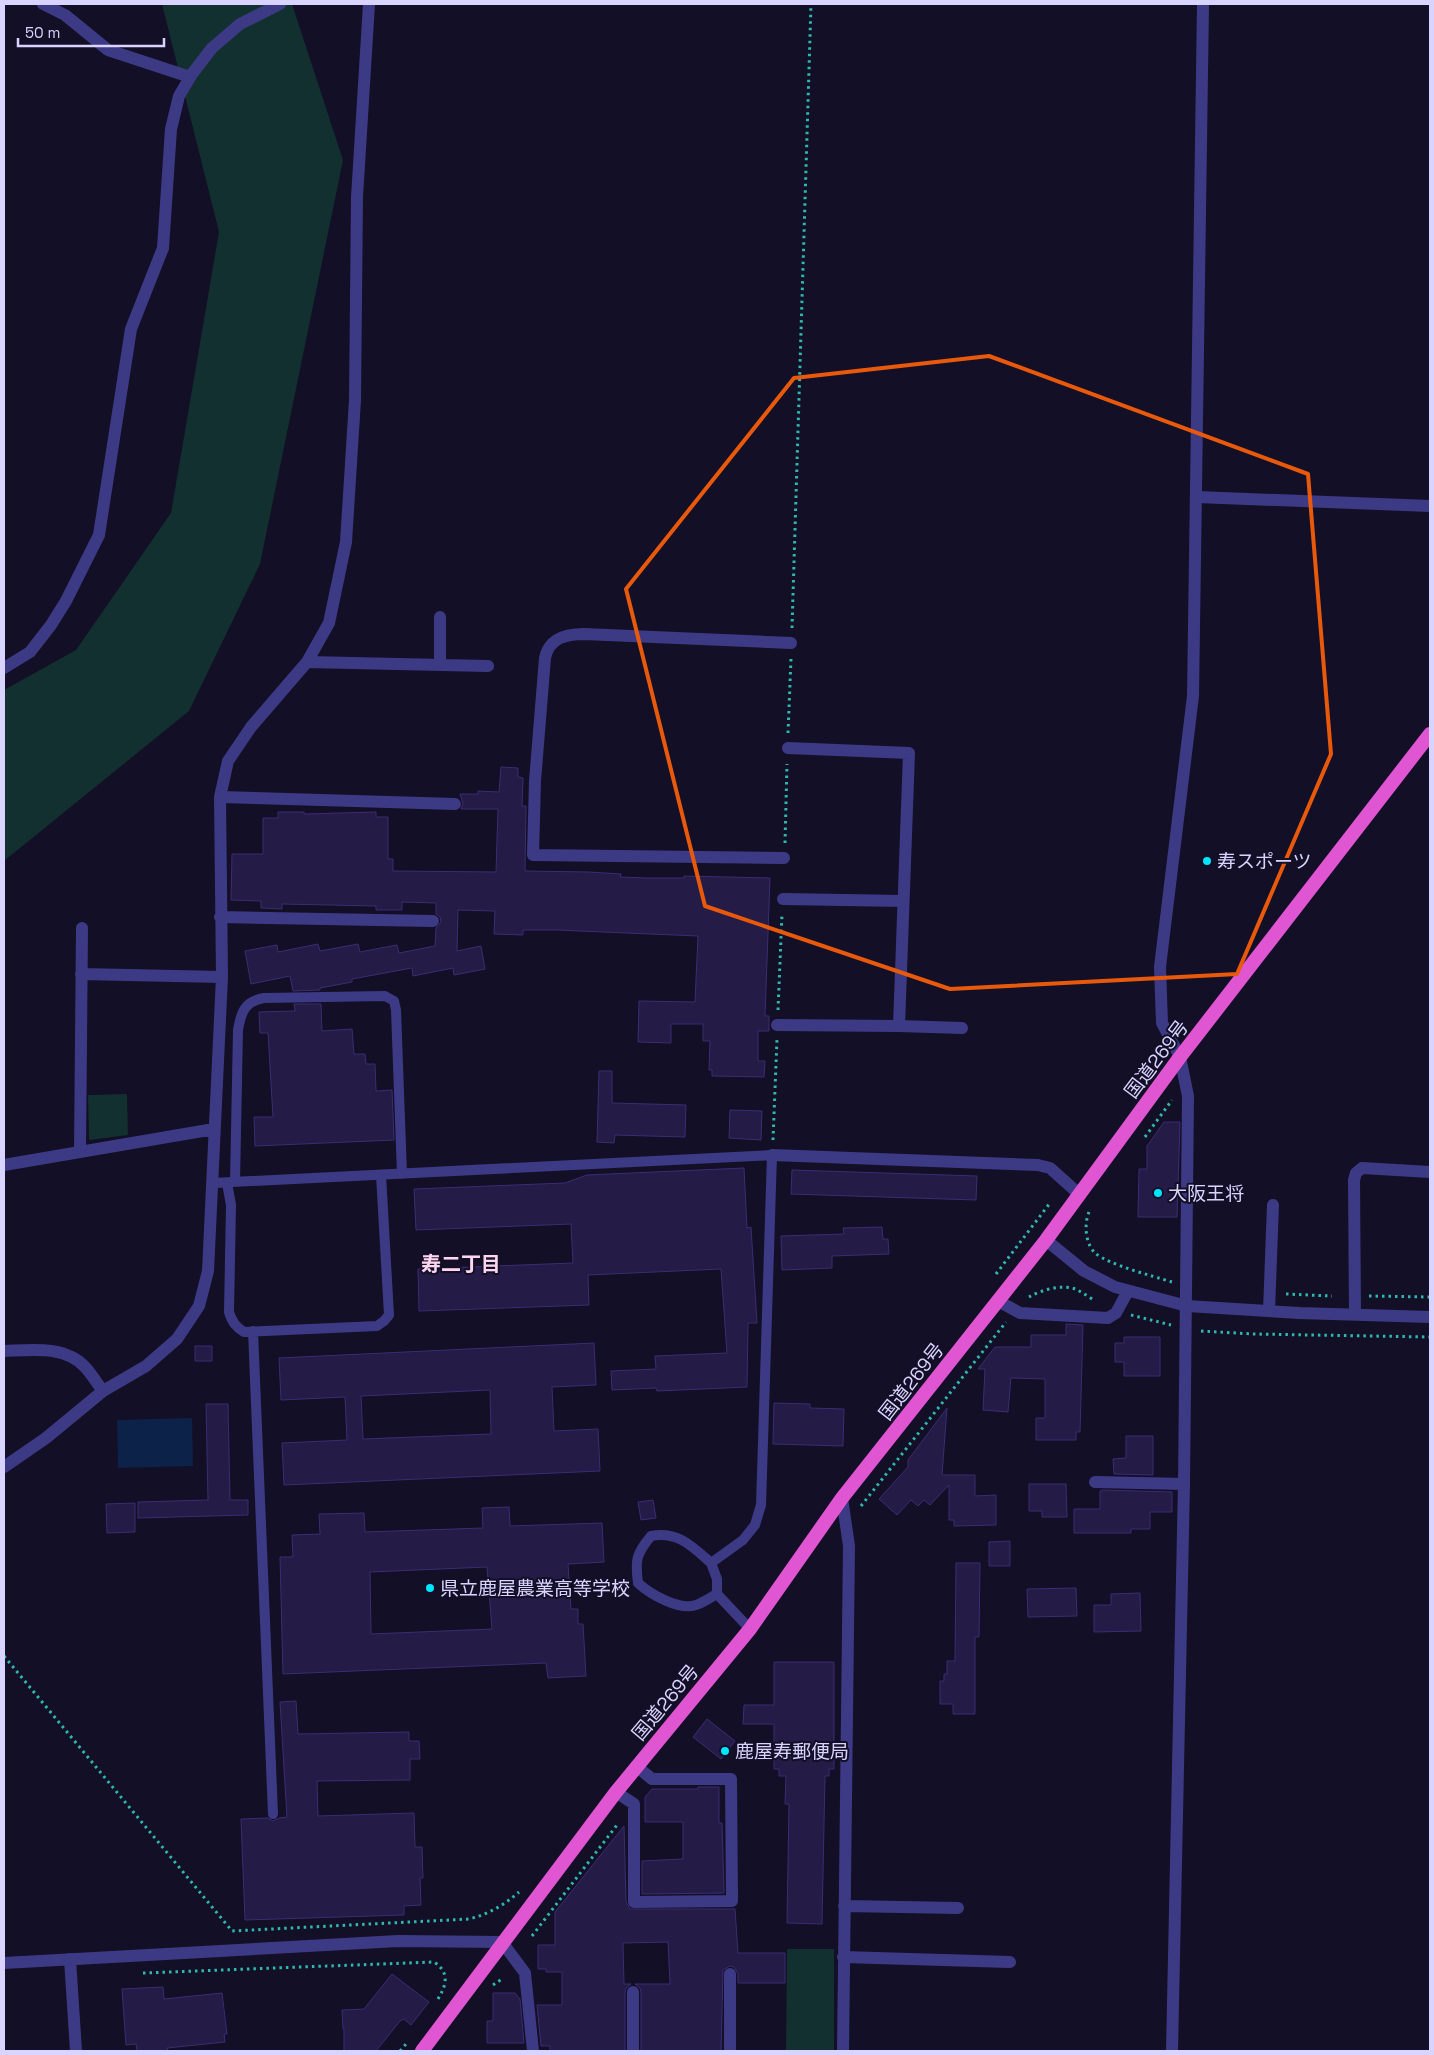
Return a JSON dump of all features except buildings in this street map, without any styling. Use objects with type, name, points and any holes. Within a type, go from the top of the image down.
[{"type":"highway","name":"国道269号","points":[[422,2051],[636,1766],[750,1629],[842,1498],[1046,1240],[1180,1057],[1430,734]]},
{"type":"street","points":[[43,4],[65,15],[108,50],[190,77]]},
{"type":"street","points":[[4,668],[30,652],[51,626],[74,586],[99,535],[131,328],[162,248],[172,129],[179,96],[190,77],[212,48],[240,24],[280,4]]},
{"type":"street","points":[[4,1467],[46,1438],[102,1391],[146,1366],[176,1339],[199,1306],[208,1271],[222,977],[220,797],[228,761],[251,727],[308,662],[329,622],[346,542],[355,400],[357,197],[369,4]]},
{"type":"street","points":[[1172,2051],[1187,1306],[1188,1096],[1180,1057],[1162,1023],[1160,967],[1193,696],[1203,4]]},
{"type":"street","points":[[1197,498],[1430,506]]},
{"type":"street","points":[[440,617],[440,666]]},
{"type":"street","points":[[784,858],[533,855],[535,781],[545,658],[551,644],[558,638],[570,634],[584,634],[791,643]]},
{"type":"street","points":[[308,662],[488,666]]},
{"type":"street","points":[[788,748],[909,753],[899,1026]]},
{"type":"street","points":[[220,797],[455,804]]},
{"type":"street","points":[[782,899],[903,901]]},
{"type":"street","points":[[220,917],[433,921]]},
{"type":"street","points":[[80,1152],[82,928]]},
{"type":"street","points":[[81,974],[222,977]]},
{"type":"street","points":[[778,1024],[962,1028]]},
{"type":"street","points":[[4,1165],[214,1129]]},
{"type":"street","points":[[772,1155],[1038,1165],[1050,1168],[1079,1194]]},
{"type":"street","points":[[1355,1314],[1354,1180],[1356,1173],[1362,1168],[1430,1172]]},
{"type":"street","points":[[1269,1311],[1273,1205]]},
{"type":"street","points":[[1046,1240],[1084,1271],[1114,1287],[1187,1306],[1430,1317]]},
{"type":"street","points":[[998,1301],[1020,1313],[1108,1318],[1116,1313],[1128,1291]]},
{"type":"street","points":[[4,1350],[47,1350],[69,1355],[85,1367],[102,1391]]},
{"type":"street","points":[[1095,1482],[1184,1484]]},
{"type":"street","points":[[842,1498],[849,1546],[843,2051]]},
{"type":"street","points":[[616,1792],[634,1804],[634,1902],[732,1901],[731,1779],[652,1779],[636,1766]]},
{"type":"street","points":[[844,1906],[958,1908]]},
{"type":"street","points":[[4,1963],[398,1941],[502,1942],[525,1973],[533,2051]]},
{"type":"street","points":[[843,1957],[1010,1962]]},
{"type":"street","points":[[70,1959],[76,2051]]},
{"type":"street","points":[[730,1974],[730,2051]]},
{"type":"street","points":[[632,1992],[633,2051]]},
{"type":"lane","points":[[381,1175],[389,1315],[384,1322],[377,1326],[244,1332],[237,1328],[229,1312],[231,1183],[238,1030],[244,1009],[255,1000],[264,998],[385,996],[394,1001],[396,1010],[402,1174]]},
{"type":"lane","points":[[213,1183],[772,1155],[761,1505],[755,1525],[743,1540],[711,1563]]},
{"type":"lane","points":[[253,1331],[273,1814]]},
{"type":"lane","points":[[717,1594],[695,1606],[674,1604],[648,1593],[638,1583],[636,1565],[639,1550],[651,1536],[664,1534],[689,1543],[711,1563],[717,1579],[717,1594],[750,1629]]},
{"type":"path","points":[[784,858],[811,4]]},
{"type":"path","points":[[772,1155],[782,899]]},
{"type":"path","points":[[1141,1141],[1177,1093]]},
{"type":"path","points":[[994,1276],[1054,1198]]},
{"type":"path","points":[[1094,1205],[1088,1213],[1085,1224],[1088,1241],[1094,1252],[1106,1260],[1174,1283]]},
{"type":"path","points":[[1022,1302],[1040,1291],[1061,1288],[1074,1289],[1098,1303]]},
{"type":"path","points":[[1363,1296],[1430,1297]]},
{"type":"path","points":[[1128,1315],[1176,1327]]},
{"type":"path","points":[[861,1506],[1008,1320]]},
{"type":"path","points":[[1196,1330],[1253,1334],[1430,1337]]},
{"type":"path","points":[[4,1656],[232,1931],[470,1919],[484,1915],[502,1906],[524,1886]]},
{"type":"path","points":[[532,1936],[621,1820]]},
{"type":"path","points":[[136,1974],[434,1962],[442,1967],[445,1974],[445,1982],[440,1995],[432,2007]]},
{"type":"path","points":[[400,2051],[406,2044]]},
{"type":"highlighted area","points":[[989,356],[1308,474],[1331,754],[1237,974],[950,989],[705,906],[626,589],[794,378]]},
{"type":"green space","points":[[162,4],[292,4],[343,160],[260,564],[189,711],[4,861],[4,690],[76,650],[171,513],[219,232]]},
{"type":"green space","points":[[127,1094],[128,1135],[89,1140],[88,1095]]},
{"type":"green space","points":[[787,1949],[834,1949],[834,2051],[786,2051]]},
{"type":"water","points":[[192,1418],[193,1466],[118,1468],[117,1420]]},
{"type":"place","name":"寿スポーツ","points":[[1207,861]]},
{"type":"place","name":"大阪王将","points":[[1158,1193]]},
{"type":"place","name":"県立鹿屋農業高等学校","points":[[430,1588]]},
{"type":"place","name":"鹿屋寿郵便局","points":[[725,1751]]},
{"type":"district","name":"寿二丁目","points":[[461,1264]]}]
